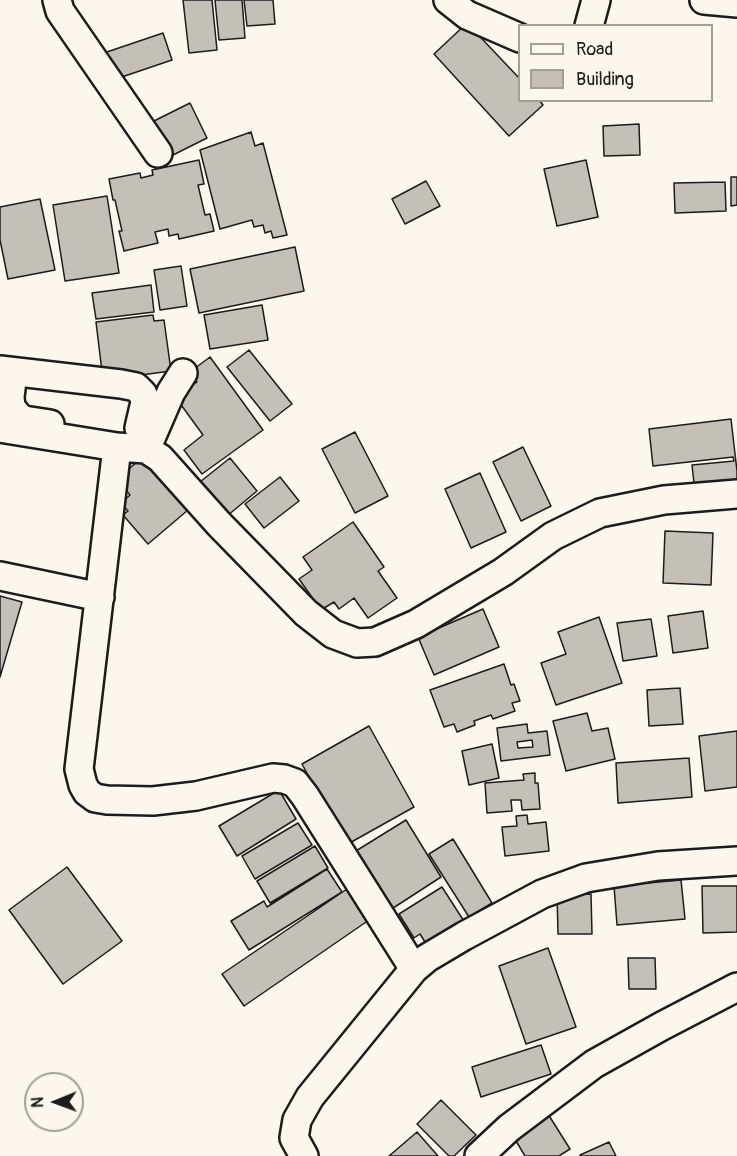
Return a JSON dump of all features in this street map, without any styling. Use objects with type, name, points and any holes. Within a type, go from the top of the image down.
[{"type":"street","points":[[57,0],[60,11],[158,153]]},
{"type":"street","points":[[448,0],[467,15],[518,38]]},
{"type":"street","points":[[590,24],[596,0]]},
{"type":"street","points":[[704,0],[734,2]]},
{"type":"street","points":[[147,436],[132,432],[66,430],[24,420],[11,407],[6,371],[136,387],[143,394],[145,402],[147,436],[160,458],[219,524],[306,613],[333,634],[357,643],[375,642],[416,624],[503,572],[553,536],[600,513],[664,500],[737,494]]},
{"type":"street","points":[[0,429],[117,447],[147,436],[183,374]]},
{"type":"street","points":[[117,447],[80,769],[83,785],[87,792],[95,798],[153,801],[196,796],[273,778],[295,783],[327,829],[414,969]]},
{"type":"street","points":[[0,576],[100,597]]},
{"type":"street","points":[[304,1156],[294,1138],[297,1120],[310,1097],[414,969],[427,958],[542,894],[586,878],[658,866],[737,861]]},
{"type":"street","points":[[479,1156],[509,1128],[594,1064],[737,987]]},
{"type":"building","points":[[183,0],[212,0],[217,50],[189,53]]},
{"type":"building","points":[[215,0],[242,0],[245,38],[219,40]]},
{"type":"building","points":[[244,0],[273,0],[275,24],[247,26]]},
{"type":"building","points":[[467,23],[518,77],[518,102],[541,102],[543,105],[509,136],[434,54]]},
{"type":"building","points":[[163,33],[172,60],[110,81],[101,54]]},
{"type":"building","points":[[190,103],[207,138],[163,160],[146,125]]},
{"type":"building","points":[[639,124],[640,155],[604,156],[603,126]]},
{"type":"building","points":[[251,132],[255,146],[263,143],[287,235],[273,238],[271,231],[265,233],[263,225],[254,227],[252,220],[220,229],[200,150]]},
{"type":"building","points":[[199,160],[204,184],[198,185],[205,215],[210,214],[214,231],[179,239],[178,234],[169,236],[168,229],[155,232],[158,243],[124,251],[119,231],[122,231],[109,179],[140,173],[141,178],[153,175],[152,170]]},
{"type":"building","points":[[586,160],[598,217],[557,226],[544,169]]},
{"type":"building","points":[[731,177],[737,177],[737,205],[731,206]]},
{"type":"building","points":[[426,181],[440,206],[405,224],[392,199]]},
{"type":"building","points":[[725,182],[726,211],[675,213],[674,183]]},
{"type":"building","points":[[107,196],[119,273],[65,281],[53,205]]},
{"type":"building","points":[[40,199],[55,270],[8,279],[0,240],[0,207]]},
{"type":"building","points":[[295,247],[304,291],[199,313],[190,269]]},
{"type":"building","points":[[181,266],[187,306],[160,310],[154,270]]},
{"type":"building","points":[[151,285],[154,312],[96,319],[92,293]]},
{"type":"building","points":[[262,305],[268,340],[210,349],[204,315]]},
{"type":"building","points":[[153,315],[154,321],[164,320],[171,371],[103,380],[96,322]]},
{"type":"building","points":[[249,350],[292,404],[270,421],[227,367]]},
{"type":"building","points":[[210,357],[263,430],[202,474],[184,450],[203,435],[179,402],[184,398],[181,393],[197,382],[190,372]]},
{"type":"building","points":[[731,419],[737,487],[695,492],[692,465],[734,461],[733,457],[653,466],[649,429]]},
{"type":"building","points":[[355,432],[388,496],[355,513],[322,449]]},
{"type":"building","points":[[523,447],[551,506],[521,521],[493,462]]},
{"type":"building","points":[[144,456],[188,510],[148,544],[123,515],[128,511],[121,503],[130,495],[117,479]]},
{"type":"building","points":[[230,458],[257,491],[227,516],[200,482]]},
{"type":"building","points":[[480,473],[506,532],[471,548],[445,489]]},
{"type":"building","points":[[280,477],[299,501],[264,528],[245,504]]},
{"type":"building","points":[[353,522],[384,567],[378,571],[397,598],[368,618],[354,598],[339,609],[334,602],[321,610],[299,579],[312,570],[303,557]]},
{"type":"building","points":[[665,531],[713,533],[711,585],[663,583]]},
{"type":"building","points":[[0,596],[22,602],[0,677]]},
{"type":"building","points":[[483,609],[499,647],[434,675],[418,637]]},
{"type":"building","points":[[703,611],[708,648],[673,653],[668,616]]},
{"type":"building","points":[[599,617],[622,683],[556,705],[541,663],[566,654],[558,632]]},
{"type":"building","points":[[651,619],[657,656],[623,661],[617,623]]},
{"type":"building","points":[[504,664],[511,685],[514,684],[520,701],[512,703],[515,711],[493,719],[491,715],[474,721],[475,725],[457,732],[454,724],[444,727],[430,690]]},
{"type":"building","points":[[680,688],[683,724],[649,726],[647,690]]},
{"type":"building","points":[[587,713],[592,731],[608,728],[615,759],[566,771],[553,721]]},
{"type":"building","points":[[527,724],[528,733],[547,731],[550,755],[501,761],[497,728]],"holes":[[[532,740],[533,747],[518,748],[517,742]]]},
{"type":"building","points":[[369,726],[414,807],[346,845],[302,764]]},
{"type":"building","points":[[737,731],[737,787],[705,791],[699,736]]},
{"type":"building","points":[[492,744],[499,778],[469,785],[462,751]]},
{"type":"building","points":[[689,758],[692,797],[618,803],[616,763]]},
{"type":"building","points":[[535,773],[540,809],[522,810],[521,800],[511,800],[512,811],[487,813],[485,783],[524,780],[523,774]]},
{"type":"building","points":[[279,790],[296,819],[237,856],[219,826]]},
{"type":"building","points":[[527,815],[528,824],[546,822],[549,851],[505,856],[502,827],[517,826],[516,816]]},
{"type":"building","points":[[406,820],[441,877],[387,912],[351,854]]},
{"type":"building","points":[[298,823],[312,845],[255,879],[242,856]]},
{"type":"building","points":[[453,839],[492,903],[469,917],[429,854]]},
{"type":"building","points":[[315,846],[328,868],[270,903],[257,881]]},
{"type":"building","points":[[67,867],[122,941],[63,984],[9,910]]},
{"type":"building","points":[[327,869],[342,892],[249,950],[231,921],[264,901],[267,907]]},
{"type":"building","points":[[681,880],[685,919],[617,925],[614,886]]},
{"type":"building","points":[[702,886],[737,886],[737,932],[703,933]]},
{"type":"building","points":[[442,887],[469,929],[430,950],[420,934],[414,938],[399,914]]},
{"type":"building","points":[[347,889],[369,920],[244,1006],[222,974]]},
{"type":"building","points":[[591,894],[592,934],[558,934],[557,895]]},
{"type":"building","points":[[548,948],[576,1027],[526,1044],[499,966]]},
{"type":"building","points":[[628,958],[655,958],[656,989],[629,989]]},
{"type":"building","points":[[541,1045],[551,1074],[481,1097],[472,1067]]},
{"type":"building","points":[[441,1100],[476,1135],[454,1156],[449,1156],[417,1124]]},
{"type":"building","points":[[548,1114],[570,1149],[559,1156],[525,1156],[513,1136]]},
{"type":"building","points":[[417,1132],[438,1156],[389,1156]]},
{"type":"building","points":[[609,1142],[616,1156],[580,1155]]}]
